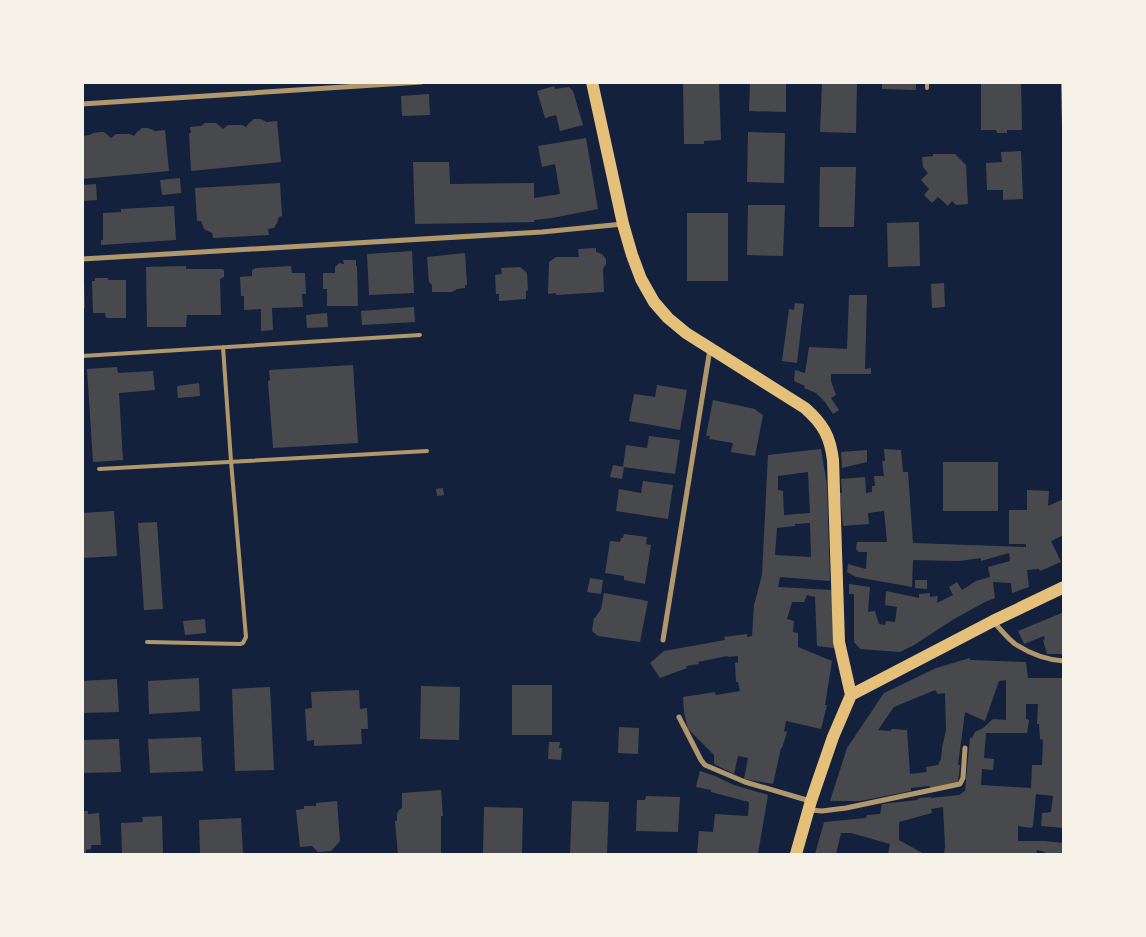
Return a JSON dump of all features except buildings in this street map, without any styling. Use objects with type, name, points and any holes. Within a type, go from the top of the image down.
[{"type":"main road","points":[[592,82],[623,224],[638,271],[654,302],[668,318],[686,333],[805,408],[822,425],[829,438],[832,460],[840,642],[851,695],[833,737],[796,854]]},
{"type":"main road","points":[[851,695],[993,621],[1064,587]]},
{"type":"street","points":[[82,104],[421,82]]},
{"type":"street","points":[[82,259],[542,232],[623,224]]},
{"type":"street","points":[[662,640],[710,349]]},
{"type":"street","points":[[993,621],[1014,643],[1024,649],[1046,658],[1064,661]]},
{"type":"street","points":[[679,718],[705,765],[822,811],[846,808],[960,784],[964,778],[965,748]]},
{"type":"lane","points":[[927,82],[927,88]]},
{"type":"lane","points":[[1063,82],[1064,125]]},
{"type":"lane","points":[[82,356],[420,335]]},
{"type":"lane","points":[[147,642],[240,644],[245,641],[246,628],[223,348]]},
{"type":"lane","points":[[99,469],[427,451]]}]
